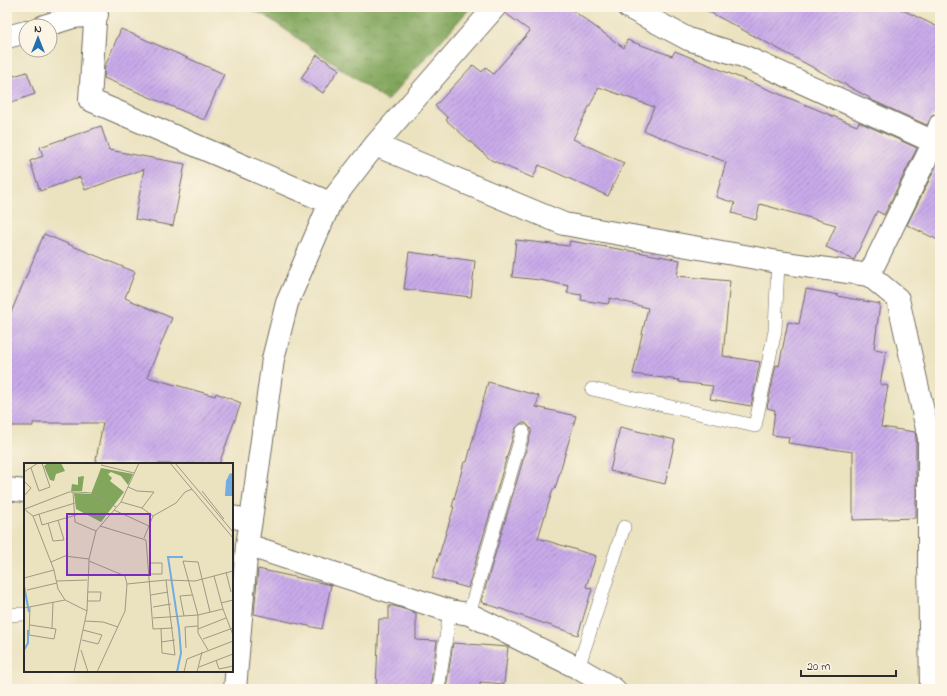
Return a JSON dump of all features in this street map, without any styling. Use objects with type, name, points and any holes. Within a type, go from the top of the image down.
[{"type":"street","points":[[235,689],[247,545],[241,518],[273,359],[287,303],[330,203],[375,145],[495,7]]},
{"type":"street","points":[[628,7],[688,39],[743,56],[937,133],[869,275]]},
{"type":"street","points":[[58,22],[96,11],[90,100],[330,203]]},
{"type":"street","points":[[7,38],[18,35]]},
{"type":"street","points":[[375,145],[564,224],[778,262],[869,275],[898,299],[929,438],[934,561],[930,689]]},
{"type":"street","points":[[7,489],[24,491]]},
{"type":"street","points":[[247,545],[460,613],[578,668],[614,689]]},
{"type":"lane","points":[[592,389],[755,426],[775,331],[778,262]]},
{"type":"lane","points":[[438,689],[460,613],[523,431]]},
{"type":"lane","points":[[578,668],[624,527]]},
{"type":"lane","points":[[7,615],[24,614]]},
{"type":"green space","points":[[245,7],[471,7],[387,101],[266,16]]},
{"type":"building","points":[[507,7],[568,7],[624,48],[627,40],[672,56],[675,51],[857,126],[859,122],[917,148],[884,215],[877,211],[854,260],[826,247],[836,225],[760,204],[756,220],[732,213],[735,203],[716,197],[726,162],[644,131],[654,107],[599,87],[573,139],[624,163],[608,196],[539,165],[533,178],[491,160],[446,120],[448,118],[435,106],[473,65],[482,72],[486,67],[493,74],[530,31],[505,13]]},
{"type":"building","points":[[700,7],[895,7],[907,12],[940,28],[940,113],[932,116],[927,125],[869,99],[870,98]]},
{"type":"building","points":[[121,29],[224,74],[204,120],[104,78],[105,66]]},
{"type":"building","points":[[317,55],[339,69],[323,93],[301,78]]},
{"type":"building","points":[[27,72],[35,94],[7,104],[7,78]]},
{"type":"building","points":[[101,126],[109,150],[185,164],[173,226],[135,219],[144,169],[85,190],[80,177],[40,191],[30,161],[43,156],[40,147]]},
{"type":"building","points":[[940,158],[940,241],[907,225]]},
{"type":"building","points":[[44,234],[135,272],[125,298],[172,318],[147,377],[215,396],[216,393],[241,403],[219,463],[95,463],[103,423],[33,423],[33,426],[7,426],[7,322]]},
{"type":"building","points":[[516,240],[569,246],[570,241],[680,260],[677,276],[730,281],[723,356],[760,362],[751,406],[710,399],[713,386],[633,374],[648,308],[610,298],[608,304],[581,300],[582,295],[567,293],[569,286],[540,280],[512,277]]},
{"type":"building","points":[[409,252],[475,261],[471,297],[404,289]]},
{"type":"building","points":[[806,289],[880,304],[874,349],[886,351],[880,384],[888,386],[881,427],[915,432],[916,518],[853,520],[853,452],[788,443],[789,437],[772,435],[775,410],[767,408],[776,365],[779,366],[788,322],[799,324]]},
{"type":"building","points":[[488,382],[539,396],[536,407],[576,416],[555,489],[553,489],[538,538],[596,556],[586,587],[592,589],[578,635],[481,602],[531,433],[531,429],[526,423],[521,423],[515,429],[468,588],[432,578],[454,507],[452,507],[464,462],[467,462]]},
{"type":"building","points":[[620,427],[675,440],[665,484],[610,471]]},
{"type":"building","points":[[258,569],[331,585],[322,629],[254,614]]},
{"type":"building","points":[[389,606],[394,606],[416,613],[416,640],[437,641],[430,689],[376,689],[379,619],[389,619]]},
{"type":"building","points":[[453,643],[508,647],[504,684],[480,682],[480,689],[446,689]]}]
